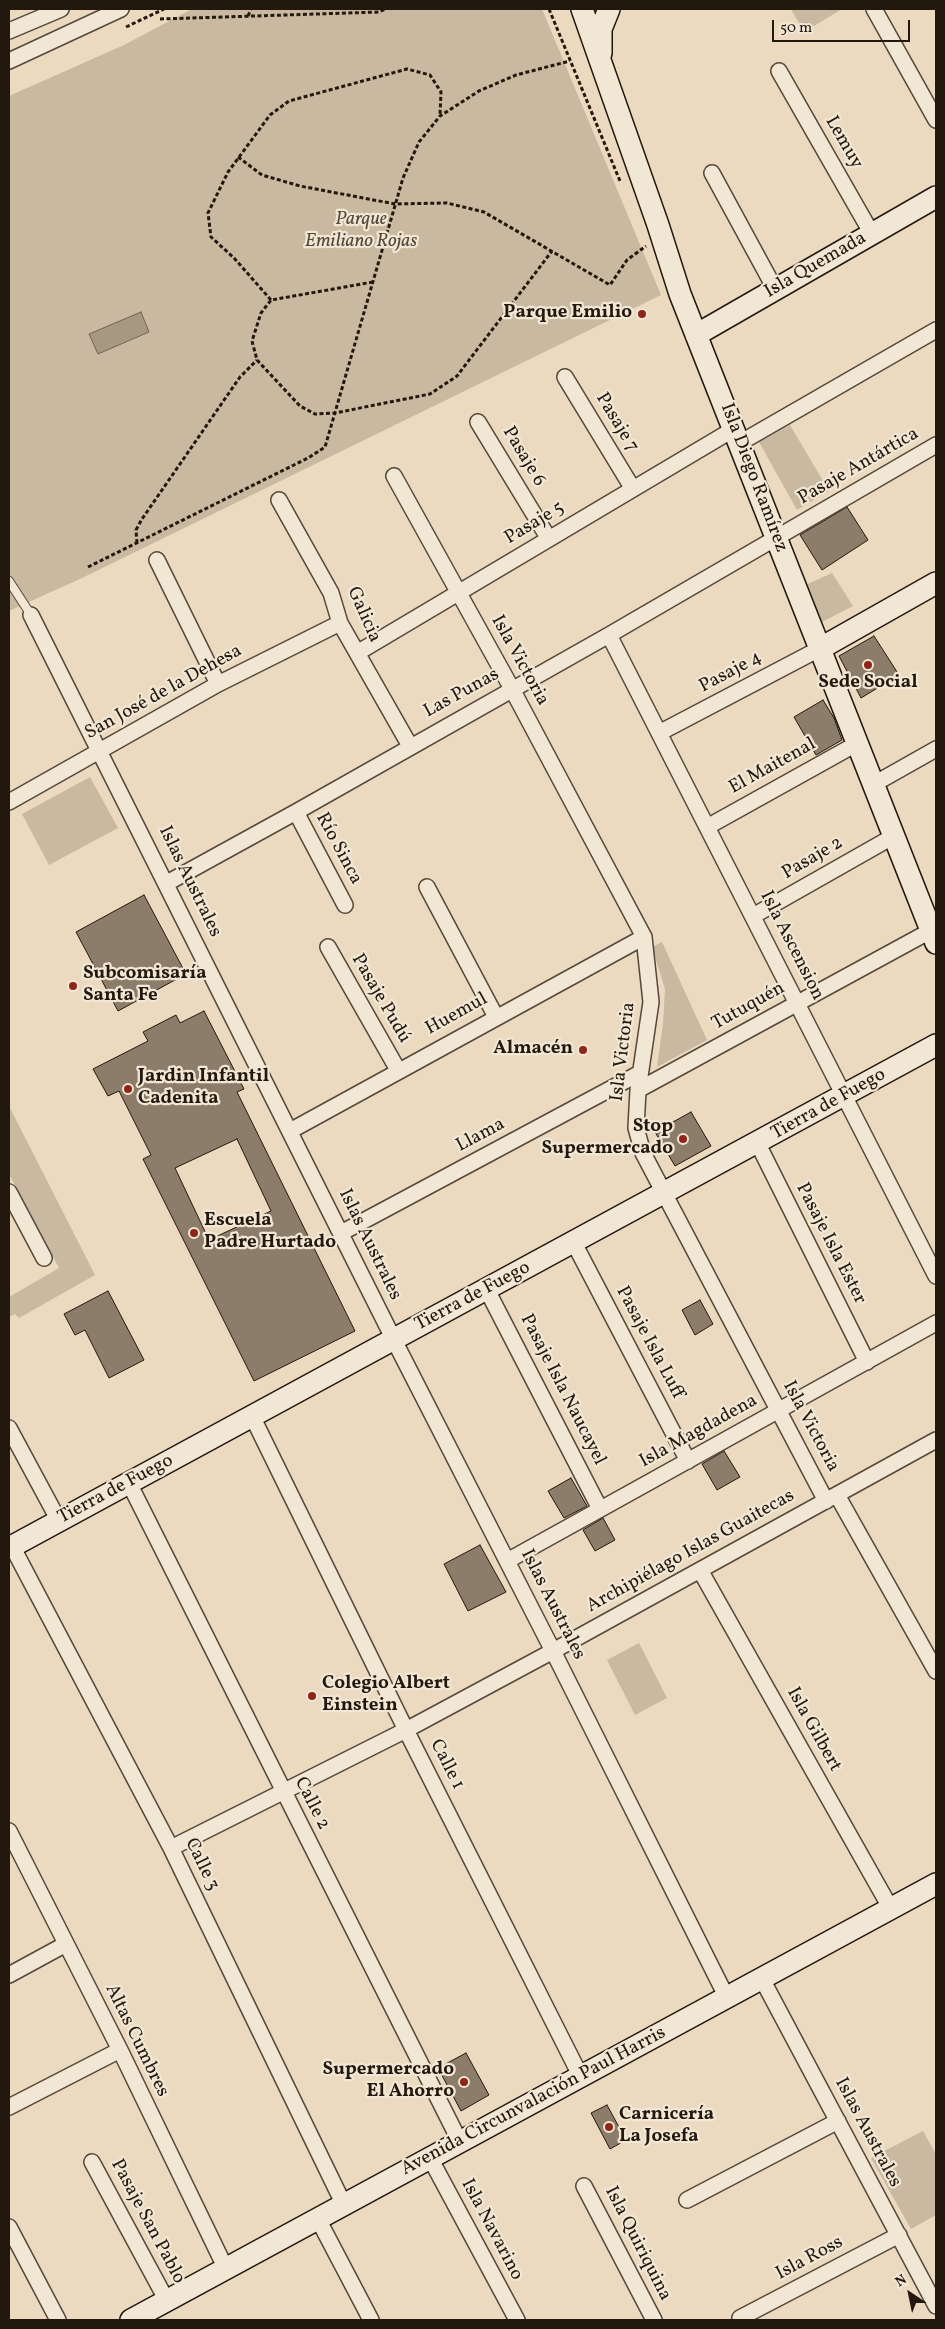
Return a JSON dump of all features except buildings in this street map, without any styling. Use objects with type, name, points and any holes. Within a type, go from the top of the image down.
[{"type":"street","points":[[9,32],[61,9]]},
{"type":"street","points":[[9,61],[121,9]]},
{"type":"street","points":[[603,68],[602,29],[609,9]]},
{"type":"street","points":[[874,9],[936,120]]},
{"type":"street","name":"Isla Diego Ramírez","points":[[585,10],[680,294],[934,936]]},
{"type":"street","name":"Lemuy","points":[[779,71],[872,234]]},
{"type":"street","points":[[712,173],[775,289]]},
{"type":"street","name":"Isla Quemada","points":[[696,335],[936,197]]},
{"type":"street","name":"Pasaje 5","points":[[357,653],[632,489],[936,330]]},
{"type":"street","name":"Pasaje 7","points":[[565,377],[632,489]]},
{"type":"street","name":"Pasaje 6","points":[[478,422],[549,539]]},
{"type":"street","name":"Pasaje Antártica","points":[[776,538],[936,445]]},
{"type":"street","name":"Isla Victoria","points":[[394,476],[512,689],[644,937],[652,1002],[638,1090],[636,1128],[643,1153],[779,1411],[936,1671]]},
{"type":"street","name":"Galicia","points":[[279,500],[331,593],[340,623],[410,746]]},
{"type":"street","name":"Las Punas","points":[[167,883],[609,635],[776,538]]},
{"type":"street","points":[[157,560],[218,684]]},
{"type":"street","points":[[821,648],[936,583]]},
{"type":"street","name":"Islas Australes","points":[[31,615],[101,751],[394,1340],[554,1651],[727,1998]]},
{"type":"street","name":"San José de la Dehesa","points":[[9,802],[218,684],[340,623]]},
{"type":"street","name":"Isla Ascension","points":[[609,635],[936,1276]]},
{"type":"street","name":"Pasaje 4","points":[[659,733],[821,648]]},
{"type":"street","name":"El Maitenal","points":[[707,827],[858,743]]},
{"type":"street","points":[[874,784],[936,748]]},
{"type":"street","name":"Río Sinca","points":[[296,812],[345,905]]},
{"type":"street","name":"Pasaje 2","points":[[752,916],[894,836]]},
{"type":"street","points":[[427,887],[496,1017]]},
{"type":"street","name":"Tutuquén","points":[[638,1090],[797,1003],[934,936]]},
{"type":"street","name":"Huemul","points":[[290,1131],[398,1070],[644,937]]},
{"type":"street","name":"Pasaje Pudú","points":[[328,947],[398,1070]]},
{"type":"street","name":"Tierra de Fuego","points":[[10,1547],[845,1097],[936,1045]]},
{"type":"street","name":"Llama","points":[[341,1233],[640,1074]]},
{"type":"street","name":"Pasaje Isla Ester","points":[[758,1144],[867,1362]]},
{"type":"street","points":[[9,1192],[44,1258]]},
{"type":"street","name":"Pasaje Isla Luff","points":[[574,1243],[688,1461]]},
{"type":"street","name":"Pasaje Isla Naucayel","points":[[487,1290],[600,1509]]},
{"type":"street","name":"Isla Magdadena","points":[[507,1561],[936,1324]]},
{"type":"street","name":"Calle 1","points":[[252,1416],[406,1730],[581,2077]]},
{"type":"street","points":[[9,1428],[59,1521]]},
{"type":"street","name":"Archipiélago Islas Guaitecas","points":[[171,1848],[406,1730],[554,1651],[936,1440]]},
{"type":"street","name":"Calle 2","points":[[129,1483],[282,1792],[460,2142]]},
{"type":"street","name":"Calle 3","points":[[10,1547],[171,1848],[344,2205]]},
{"type":"street","name":"Isla Gilbert","points":[[700,1570],[891,1909]]},
{"type":"street","name":"Altas Cumbres","points":[[10,1835],[120,2050],[226,2269]]},
{"type":"street","name":"Avenida Circunvalación Paul Harris","points":[[131,2320],[936,1884]]},
{"type":"street","points":[[9,1974],[66,1944]]},
{"type":"street","name":"Islas Australes","points":[[762,1979],[936,2306]]},
{"type":"street","points":[[9,2107],[120,2050]]},
{"type":"street","points":[[686,2200],[838,2121]]},
{"type":"street","name":"Isla Navarino","points":[[430,2158],[517,2320]]},
{"type":"street","name":"Pasaje San Pablo","points":[[92,2162],[167,2301]]},
{"type":"street","name":"Isla Quiriquina","points":[[584,2186],[654,2320]]},
{"type":"street","points":[[318,2219],[371,2320]]},
{"type":"street","points":[[9,2227],[58,2320]]},
{"type":"street","name":"Isla Ross","points":[[740,2318],[898,2235]]},
{"type":"lane","points":[[9,581],[31,615]]},
{"type":"path","points":[[248,16],[251,9]]},
{"type":"path","points":[[295,9],[295,15]]},
{"type":"path","points":[[323,9],[323,14]]},
{"type":"path","points":[[160,19],[379,12],[385,9]]},
{"type":"path","points":[[549,9],[621,184]]},
{"type":"path","points":[[88,567],[308,458],[325,447],[403,178],[419,142],[440,116],[479,90],[516,75],[570,61]]},
{"type":"path","points":[[271,300],[234,258],[211,237],[208,213],[228,172],[270,115],[289,101],[407,69],[430,75],[441,92],[440,116]]},
{"type":"path","points":[[238,157],[262,174],[300,186],[395,204],[447,203],[484,212],[610,285],[627,260],[647,246]]},
{"type":"path","points":[[643,237],[650,255]]},
{"type":"path","points":[[373,282],[271,300],[262,314],[252,341],[257,360],[300,406],[315,414],[335,413],[430,394],[457,376],[552,251]]},
{"type":"path","points":[[137,543],[136,530],[142,519],[240,377],[257,360]]},
{"type":"green space","name":"Parque Emiliano Rojas","points":[[192,9],[542,9],[661,295],[82,578],[9,611],[9,96],[124,45]]},
{"type":"green space","points":[[791,9],[842,9],[804,32]]},
{"type":"green space","points":[[790,425],[829,491],[797,510],[759,442]]},
{"type":"green space","points":[[832,573],[853,606],[818,624],[801,587]]},
{"type":"green space","points":[[90,777],[118,828],[49,865],[22,814]]},
{"type":"green space","points":[[662,942],[707,1040],[657,1067],[665,989],[652,947]]},
{"type":"green space","points":[[9,1106],[95,1275],[19,1318],[15,1314],[9,1317],[9,1297],[59,1268],[9,1174]]},
{"type":"green space","points":[[639,1643],[667,1698],[635,1715],[607,1660]]},
{"type":"green space","points":[[923,2131],[936,2154],[936,2215],[911,2229],[871,2158]]},
{"type":"shaded area","points":[[141,312],[149,332],[98,354],[89,334]]},
{"type":"place","name":"Parque Emilio","points":[[642,314]]},
{"type":"place","name":"Sede Social","points":[[868,665]]},
{"type":"place","name":"Subcomisaría Santa Fe","points":[[73,986]]},
{"type":"place","name":"Almacén","points":[[583,1050]]},
{"type":"place","name":"Jardin Infantil Cadenita","points":[[128,1089]]},
{"type":"place","name":"Stop Supermercado","points":[[683,1139]]},
{"type":"place","name":"Escuela Padre Hurtado","points":[[194,1233]]},
{"type":"place","name":"Colegio Albert Einstein","points":[[312,1696]]},
{"type":"place","name":"Supermercado El Ahorro","points":[[464,2082]]},
{"type":"place","name":"Carnicería La Josefa","points":[[609,2127]]}]
